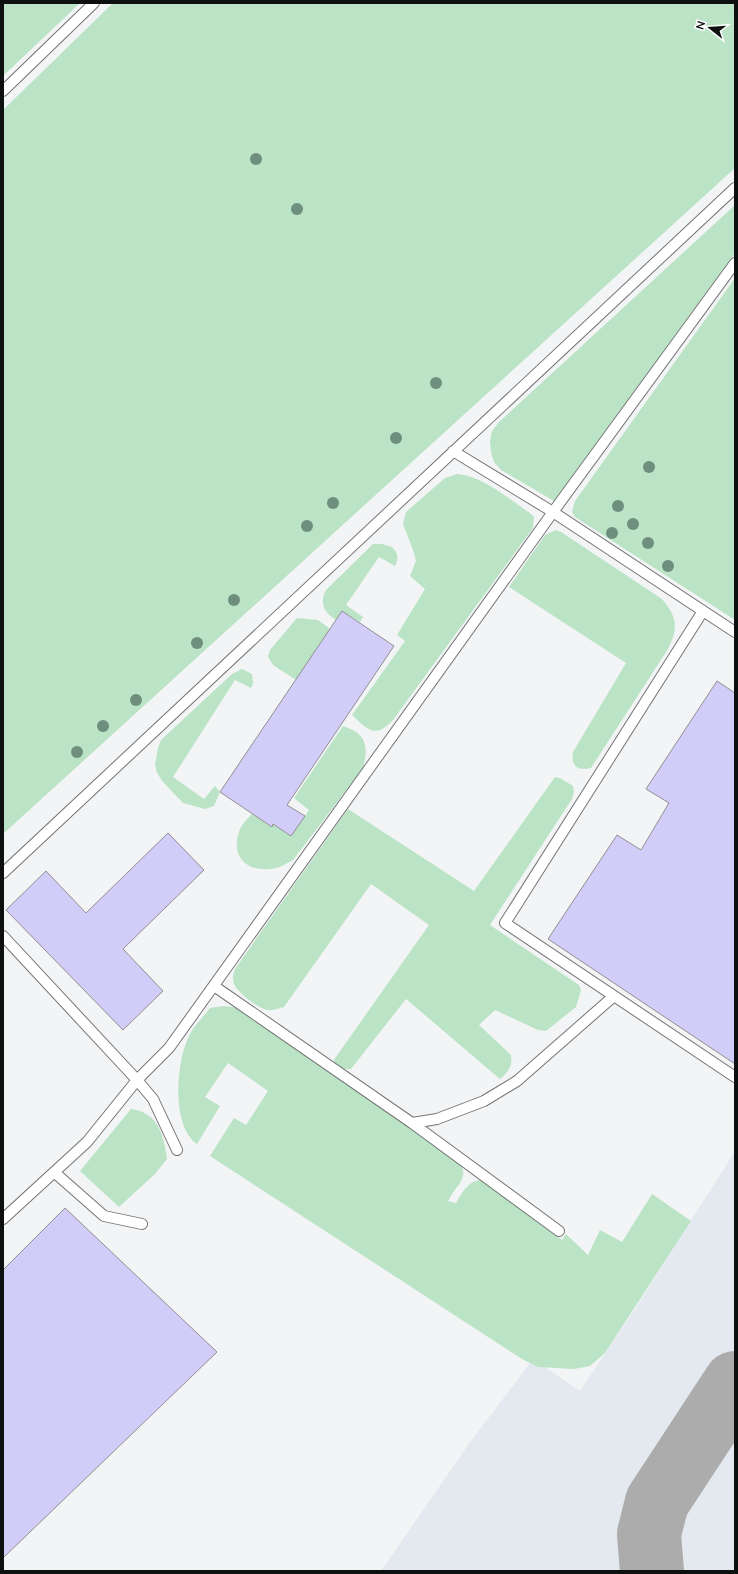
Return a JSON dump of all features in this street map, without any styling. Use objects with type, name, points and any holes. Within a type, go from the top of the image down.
[{"type":"lane","points":[[3,91],[94,3]]},
{"type":"lane","points":[[3,873],[735,188]]},
{"type":"lane","points":[[3,1219],[87,1142],[138,1080],[169,1048],[553,512],[735,263]]},
{"type":"lane","points":[[454,451],[553,512],[735,632]]},
{"type":"lane","points":[[703,611],[505,923],[735,1077]]},
{"type":"lane","points":[[3,936],[138,1080],[153,1099],[177,1150]]},
{"type":"lane","points":[[214,986],[412,1123],[559,1231]]},
{"type":"lane","points":[[412,1123],[437,1118],[484,1101],[518,1081],[614,996]]},
{"type":"lane","points":[[54,1172],[104,1216],[142,1224]]},
{"type":"shaded area","points":[[735,1151],[735,1571],[381,1571],[468,1445],[533,1359],[580,1391],[635,1309]]},
{"type":"green space","points":[[3,3],[80,3],[3,76]]},
{"type":"green space","points":[[113,3],[735,3],[735,168],[3,834],[3,110]]},
{"type":"green space","points":[[735,205],[735,253],[554,501],[501,470],[494,462],[490,441],[492,431],[499,422]]},
{"type":"green space","points":[[735,278],[735,620],[575,517],[572,512],[575,501]]},
{"type":"green space","points":[[457,474],[476,479],[505,495],[534,517],[533,528],[393,720],[381,729],[376,731],[372,730],[363,725],[352,715],[405,641],[397,635],[425,589],[410,576],[416,561],[403,524],[406,512],[445,478]]},
{"type":"green space","points":[[556,530],[662,599],[671,612],[675,623],[674,635],[668,649],[591,768],[586,769],[579,768],[574,764],[573,752],[626,663],[509,587],[545,535]]},
{"type":"green space","points":[[373,544],[382,544],[392,547],[396,551],[397,560],[395,566],[379,557],[346,605],[363,617],[360,622],[342,611],[336,620],[328,614],[324,607],[324,594],[326,590]]},
{"type":"green space","points":[[297,618],[318,620],[330,629],[296,680],[273,665],[268,657],[270,650]]},
{"type":"green space","points":[[242,669],[252,674],[253,683],[251,688],[235,680],[173,777],[204,799],[215,786],[220,792],[214,806],[205,809],[183,803],[163,782],[157,773],[155,765],[161,740],[232,674]]},
{"type":"green space","points":[[343,726],[357,733],[364,741],[366,752],[363,768],[293,860],[272,869],[260,869],[247,864],[242,860],[237,848],[239,832],[246,820],[252,814],[271,826],[273,824],[291,836],[309,810],[294,798]]},
{"type":"green space","points":[[555,777],[560,778],[573,786],[574,792],[572,799],[490,925],[579,985],[581,990],[576,1007],[546,1031],[538,1030],[495,1010],[479,1025],[511,1055],[509,1068],[500,1079],[406,999],[351,1069],[343,1069],[335,1064],[334,1060],[338,1054],[429,925],[371,884],[284,1007],[268,1010],[259,1007],[239,991],[234,984],[233,974],[235,969],[348,809],[474,891]]},
{"type":"green space","points":[[223,1006],[241,1008],[459,1160],[462,1167],[463,1177],[448,1201],[456,1203],[466,1187],[473,1182],[483,1180],[562,1240],[566,1234],[588,1255],[600,1230],[622,1242],[652,1194],[691,1221],[605,1353],[590,1366],[574,1369],[538,1367],[522,1359],[210,1156],[234,1118],[246,1125],[268,1091],[228,1063],[205,1097],[220,1106],[197,1144],[188,1135],[179,1107],[178,1091],[179,1074],[186,1043],[195,1026],[210,1008]]},
{"type":"green space","points":[[131,1109],[144,1113],[155,1122],[159,1128],[165,1146],[167,1159],[155,1174],[119,1207],[80,1171]]},
{"type":"building","points":[[342,611],[394,646],[287,805],[305,816],[291,836],[273,824],[272,827],[220,792]]},
{"type":"building","points":[[717,681],[735,693],[735,1064],[548,939],[617,835],[641,850],[669,803],[646,789]]},
{"type":"building","points":[[168,833],[204,870],[123,949],[163,991],[123,1030],[6,910],[46,871],[86,913]]},
{"type":"building","points":[[65,1208],[217,1352],[3,1558],[3,1270]]},
{"type":"taxiway","points":[[652,1571],[649,1534],[657,1502],[735,1383]]}]
